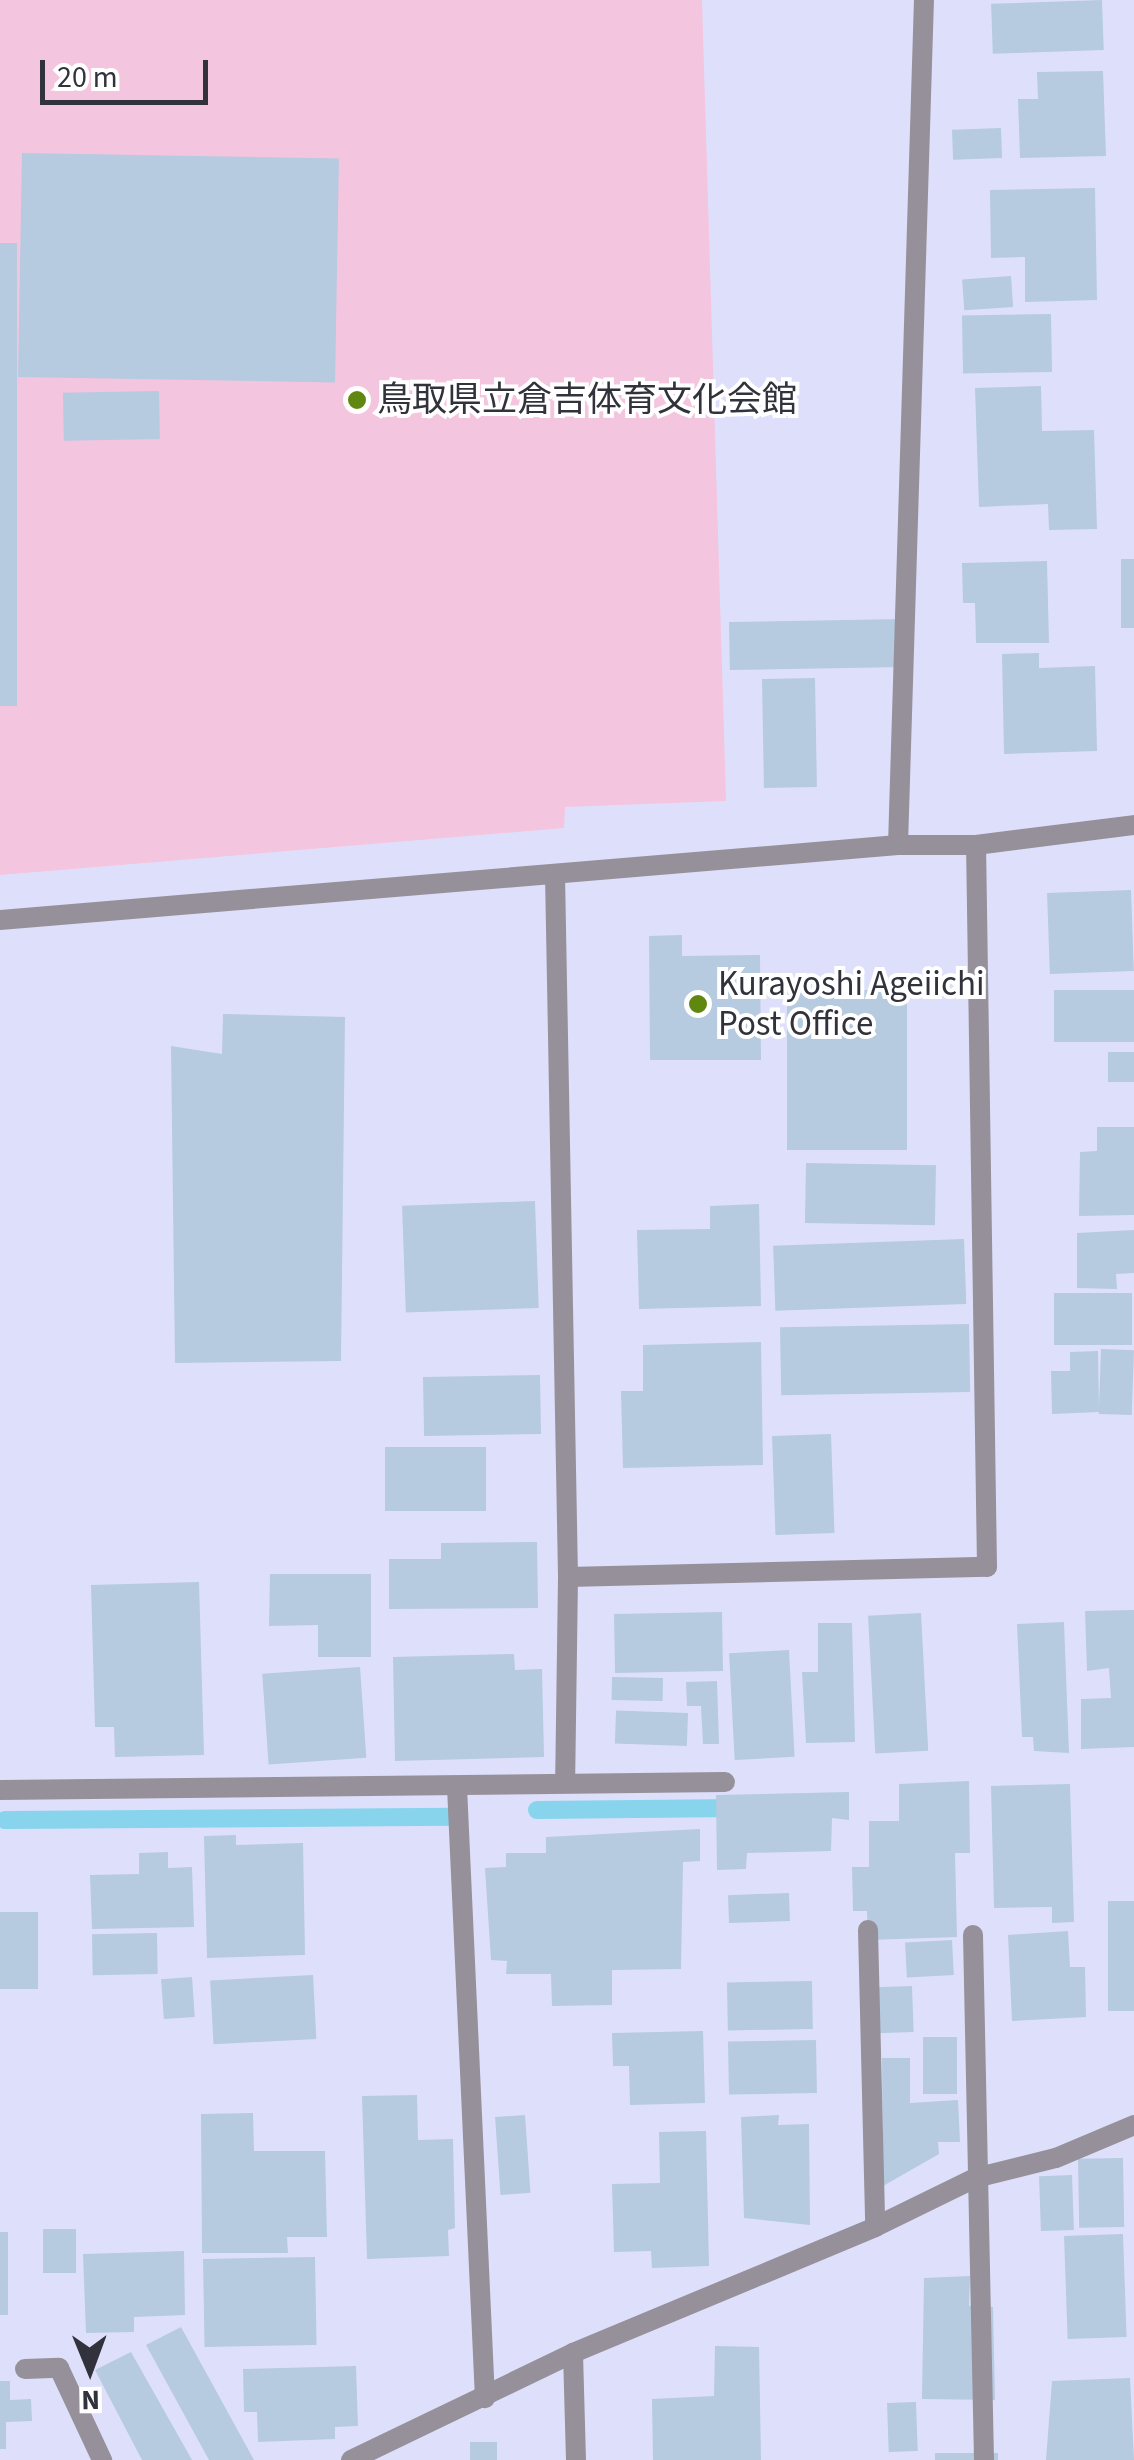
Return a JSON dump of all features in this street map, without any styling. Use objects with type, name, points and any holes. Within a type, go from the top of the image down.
[{"type":"street","points":[[898,845],[924,0]]},
{"type":"street","points":[[0,920],[898,845],[976,844],[1134,825]]},
{"type":"street","points":[[568,1577],[988,1566],[976,844]]},
{"type":"street","points":[[555,874],[568,1577],[565,1783]]},
{"type":"street","points":[[0,1790],[457,1788],[724,1782]]},
{"type":"street","points":[[457,1788],[485,2398]]},
{"type":"street","points":[[868,1930],[875,2227]]},
{"type":"street","points":[[974,1935],[974,2178],[984,2460]]},
{"type":"street","points":[[351,2460],[573,2353],[875,2227],[974,2178],[1056,2158],[1134,2125]]},
{"type":"street","points":[[573,2353],[576,2460]]},
{"type":"street","points":[[24,2369],[59,2368],[102,2460]]},
{"type":"shaded area","name":"鳥取県立倉吉体育文化会館","points":[[0,0],[702,0],[726,801],[565,807],[564,828],[0,875]]},
{"type":"building","points":[[1102,0],[1104,50],[993,54],[991,4]]},
{"type":"building","points":[[1103,71],[1106,156],[1020,158],[1018,99],[1038,99],[1037,72]]},
{"type":"building","points":[[1001,128],[1002,158],[953,160],[952,130]]},
{"type":"building","points":[[22,153],[339,159],[335,382],[18,377]]},
{"type":"building","points":[[1095,188],[1097,300],[1025,302],[1025,257],[991,258],[990,190]]},
{"type":"building","points":[[0,243],[17,243],[17,706],[0,706]]},
{"type":"building","points":[[1011,276],[1013,307],[964,310],[962,279]]},
{"type":"building","points":[[1051,314],[1052,372],[963,374],[962,316]]},
{"type":"building","points":[[1041,386],[1042,431],[1094,430],[1097,529],[1049,530],[1048,504],[979,507],[975,388]]},
{"type":"building","points":[[159,391],[160,439],[64,441],[63,393]]},
{"type":"building","points":[[1121,559],[1134,559],[1134,628],[1121,628]]},
{"type":"building","points":[[1047,561],[1049,643],[976,643],[975,603],[963,603],[962,563]]},
{"type":"building","points":[[902,619],[903,667],[730,670],[729,622]]},
{"type":"building","points":[[1039,653],[1039,668],[1095,666],[1097,751],[1004,754],[1002,654]]},
{"type":"building","points":[[815,678],[817,787],[764,788],[762,679]]},
{"type":"building","points":[[1131,890],[1134,971],[1050,974],[1047,893]]},
{"type":"building","points":[[682,935],[682,956],[760,955],[761,1060],[650,1060],[649,936]]},
{"type":"building","points":[[787,990],[907,990],[907,1150],[787,1150]]},
{"type":"building","points":[[1054,990],[1134,990],[1134,1042],[1054,1042]]},
{"type":"building","points":[[223,1014],[345,1017],[341,1361],[175,1363],[171,1046],[222,1054]]},
{"type":"building","points":[[1108,1052],[1134,1052],[1134,1082],[1108,1082]]},
{"type":"building","points":[[1097,1127],[1134,1127],[1134,1215],[1079,1216],[1080,1152],[1097,1151]]},
{"type":"building","points":[[806,1163],[936,1165],[935,1225],[805,1223]]},
{"type":"building","points":[[535,1201],[539,1308],[406,1313],[402,1206]]},
{"type":"building","points":[[759,1204],[761,1306],[639,1309],[637,1230],[710,1229],[710,1206]]},
{"type":"building","points":[[1134,1230],[1134,1273],[1116,1274],[1117,1289],[1077,1288],[1077,1233]]},
{"type":"building","points":[[964,1239],[966,1304],[775,1311],[773,1246]]},
{"type":"building","points":[[1054,1293],[1132,1293],[1132,1345],[1054,1345]]},
{"type":"building","points":[[969,1324],[970,1392],[781,1395],[780,1327]]},
{"type":"building","points":[[761,1342],[763,1465],[623,1468],[621,1391],[643,1391],[643,1345]]},
{"type":"building","points":[[1101,1349],[1134,1350],[1132,1415],[1099,1414]]},
{"type":"building","points":[[1098,1351],[1099,1412],[1052,1414],[1051,1371],[1070,1371],[1070,1352]]},
{"type":"building","points":[[540,1375],[541,1434],[424,1436],[423,1377]]},
{"type":"building","points":[[831,1434],[834,1533],[775,1535],[772,1436]]},
{"type":"building","points":[[385,1447],[486,1447],[486,1511],[385,1511]]},
{"type":"building","points":[[537,1542],[538,1608],[389,1609],[389,1559],[441,1559],[441,1543]]},
{"type":"building","points":[[270,1574],[371,1574],[371,1657],[318,1657],[318,1625],[269,1626]]},
{"type":"building","points":[[199,1582],[204,1755],[115,1757],[114,1727],[95,1727],[91,1585]]},
{"type":"building","points":[[1134,1610],[1134,1747],[1081,1749],[1081,1699],[1111,1698],[1109,1668],[1087,1671],[1085,1611]]},
{"type":"building","points":[[722,1612],[723,1671],[615,1673],[614,1614]]},
{"type":"building","points":[[921,1613],[928,1751],[875,1754],[868,1616]]},
{"type":"building","points":[[1064,1622],[1069,1753],[1034,1751],[1033,1737],[1022,1737],[1017,1624]]},
{"type":"building","points":[[818,1623],[852,1623],[855,1742],[806,1743],[802,1672],[818,1672]]},
{"type":"building","points":[[789,1650],[795,1757],[735,1760],[729,1653]]},
{"type":"building","points":[[514,1654],[515,1670],[542,1669],[544,1757],[395,1761],[393,1657]]},
{"type":"building","points":[[360,1667],[366,1758],[269,1765],[262,1674]]},
{"type":"building","points":[[612,1677],[663,1678],[663,1701],[612,1700]]},
{"type":"building","points":[[717,1681],[719,1744],[703,1744],[701,1706],[687,1706],[686,1682]]},
{"type":"building","points":[[616,1710],[688,1713],[687,1746],[615,1743]]},
{"type":"building","points":[[969,1781],[970,1853],[955,1853],[957,1937],[868,1940],[867,1911],[853,1911],[852,1867],[869,1867],[869,1821],[899,1821],[899,1784]]},
{"type":"building","points":[[1070,1784],[1074,1922],[1052,1923],[1052,1907],[994,1908],[991,1786]]},
{"type":"building","points":[[849,1792],[849,1820],[832,1818],[831,1851],[747,1853],[746,1869],[717,1870],[716,1795]]},
{"type":"building","points":[[700,1829],[700,1861],[683,1862],[681,1969],[612,1970],[612,2005],[552,2006],[551,1974],[506,1974],[507,1961],[491,1960],[485,1868],[506,1867],[506,1853],[546,1853],[546,1837]]},
{"type":"building","points":[[236,1835],[236,1845],[303,1843],[305,1955],[207,1958],[204,1836]]},
{"type":"building","points":[[168,1852],[168,1868],[192,1867],[194,1927],[92,1929],[90,1875],[139,1874],[139,1853]]},
{"type":"building","points":[[789,1893],[790,1921],[729,1923],[728,1895]]},
{"type":"building","points":[[1108,1901],[1134,1901],[1134,2011],[1108,2011]]},
{"type":"building","points":[[0,1912],[38,1912],[38,1989],[0,1989]]},
{"type":"building","points":[[1068,1931],[1070,1967],[1085,1967],[1086,2017],[1012,2021],[1008,1935]]},
{"type":"building","points":[[157,1933],[158,1974],[93,1975],[92,1934]]},
{"type":"building","points":[[952,1940],[954,1975],[907,1977],[905,1942]]},
{"type":"building","points":[[313,1975],[316,2039],[213,2044],[210,1980]]},
{"type":"building","points":[[192,1977],[195,2017],[164,2019],[161,1979]]},
{"type":"building","points":[[812,1981],[813,2029],[728,2030],[727,1982]]},
{"type":"building","points":[[912,1986],[914,2032],[862,2034],[860,1988]]},
{"type":"building","points":[[703,2031],[705,2103],[630,2105],[629,2066],[613,2066],[612,2033]]},
{"type":"building","points":[[923,2037],[957,2037],[957,2094],[923,2094]]},
{"type":"building","points":[[816,2040],[817,2093],[729,2095],[728,2042]]},
{"type":"building","points":[[882,2058],[910,2058],[910,2103],[958,2100],[960,2142],[938,2142],[939,2154],[883,2186]]},
{"type":"building","points":[[417,2095],[418,2140],[453,2139],[455,2228],[448,2230],[449,2256],[367,2259],[362,2096]]},
{"type":"building","points":[[253,2113],[254,2151],[325,2151],[327,2237],[287,2237],[288,2253],[202,2253],[201,2114]]},
{"type":"building","points":[[525,2115],[530,2193],[501,2195],[495,2117]]},
{"type":"building","points":[[779,2115],[778,2125],[809,2124],[810,2225],[744,2218],[741,2117]]},
{"type":"building","points":[[706,2131],[709,2266],[652,2268],[651,2251],[614,2252],[612,2184],[660,2183],[659,2132]]},
{"type":"building","points":[[1123,2158],[1124,2227],[1079,2228],[1078,2159]]},
{"type":"building","points":[[1072,2175],[1074,2230],[1041,2231],[1039,2176]]},
{"type":"building","points":[[43,2229],[76,2229],[76,2273],[43,2273]]},
{"type":"building","points":[[0,2232],[8,2232],[8,2315],[0,2315]]},
{"type":"building","points":[[1123,2234],[1127,2337],[1068,2339],[1064,2236]]},
{"type":"building","points":[[184,2251],[185,2315],[134,2317],[134,2332],[86,2333],[83,2254]]},
{"type":"building","points":[[315,2257],[317,2345],[205,2347],[203,2259]]},
{"type":"building","points":[[970,2276],[969,2306],[993,2307],[995,2400],[922,2399],[924,2278]]},
{"type":"building","points":[[181,2327],[254,2460],[209,2460],[146,2345]]},
{"type":"building","points":[[715,2346],[759,2347],[761,2460],[653,2460],[652,2399],[714,2396]]},
{"type":"building","points":[[131,2352],[192,2460],[142,2460],[95,2370]]},
{"type":"building","points":[[356,2366],[358,2426],[335,2427],[335,2439],[258,2442],[257,2412],[244,2412],[243,2369]]},
{"type":"building","points":[[1130,2378],[1134,2460],[1046,2460],[1052,2381]]},
{"type":"building","points":[[0,2381],[10,2381],[10,2400],[31,2399],[32,2421],[6,2422],[6,2449],[0,2449]]},
{"type":"building","points":[[916,2402],[918,2451],[889,2452],[887,2403]]},
{"type":"building","points":[[470,2442],[497,2442],[497,2460],[470,2460]]},
{"type":"building","points":[[935,2453],[998,2453],[998,2460],[935,2460]]},
{"type":"waterway","points":[[537,1810],[737,1808]]},
{"type":"waterway","points":[[5,1820],[453,1817]]},
{"type":"place","name":"鳥取県立倉吉体育文化会館","points":[[357,400]]},
{"type":"place","name":"Kurayoshi Ageiichi Post Office","points":[[698,1004]]}]
